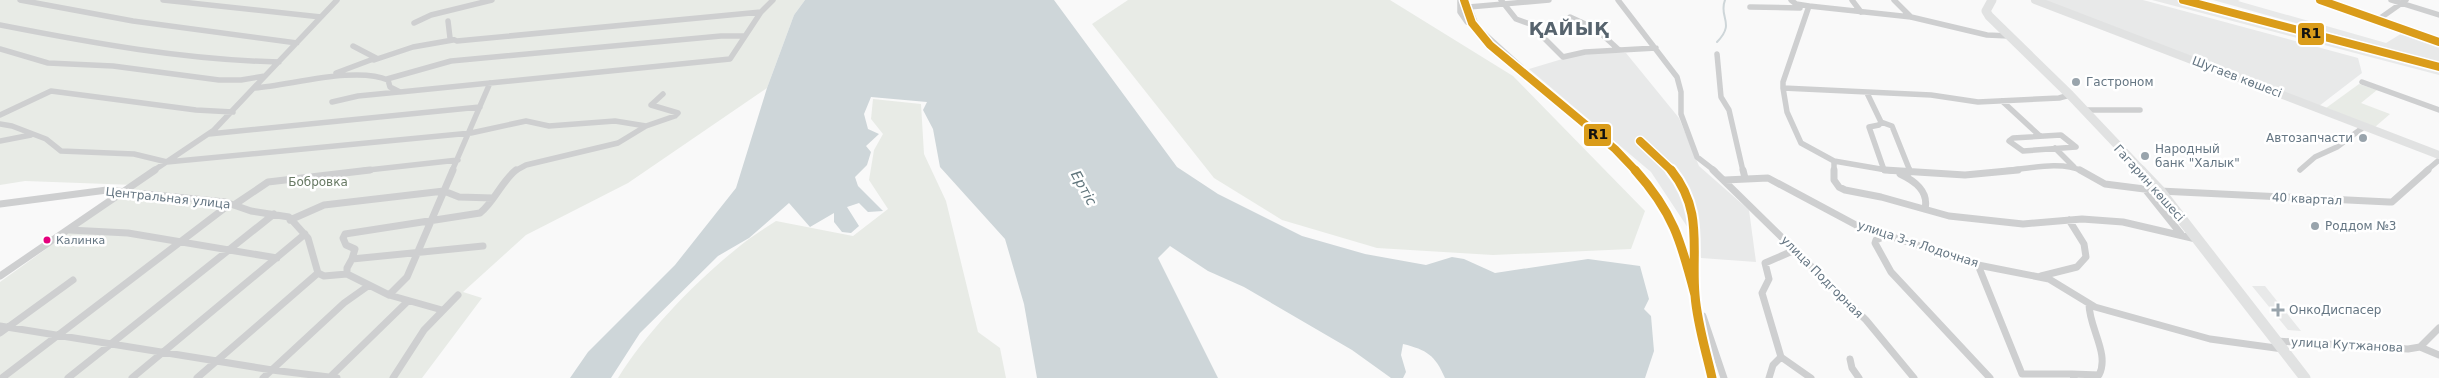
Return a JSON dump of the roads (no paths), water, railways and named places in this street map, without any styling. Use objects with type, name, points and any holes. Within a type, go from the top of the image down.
[{"type":"highway","name":"Гагарин көшесі","points":[[1992,0],[1986,11],[2160,191],[2305,378]]},
{"type":"main road","name":"Шугаев көшесі","points":[[2035,0],[2439,155]]},
{"type":"street","points":[[20,0],[133,21],[297,43]]},
{"type":"street","points":[[164,0],[321,18]]},
{"type":"street","points":[[0,276],[208,134],[233,112],[337,0]]},
{"type":"street","points":[[479,5],[484,0]]},
{"type":"street","points":[[414,23],[430,15],[479,5],[492,0]]},
{"type":"street","points":[[332,102],[358,96],[730,59],[760,12],[773,0]]},
{"type":"street","points":[[1460,0],[1460,12],[1467,22]]},
{"type":"street","points":[[1521,67],[1478,28],[1469,7],[1503,2],[1549,0]]},
{"type":"street","name":"улица Подгорная","points":[[1618,0],[1677,77],[1681,92],[1681,114],[1697,158],[1725,180],[1866,320],[1914,378]]},
{"type":"street","points":[[1792,0],[1796,4],[1809,8]]},
{"type":"street","points":[[1852,0],[1861,12]]},
{"type":"street","points":[[1894,0],[1912,17]]},
{"type":"street","points":[[2326,0],[2439,40]]},
{"type":"street","points":[[2392,0],[2439,15]]},
{"type":"street","points":[[1503,2],[1516,19],[1530,24],[1563,57],[1585,52],[1656,48]]},
{"type":"street","points":[[2379,19],[2403,2]]},
{"type":"street","points":[[1750,7],[1809,8],[1912,17],[1982,34],[2009,36]]},
{"type":"street","points":[[1809,8],[1782,88],[1787,112],[1801,143],[1834,162],[1896,172],[1966,175],[2074,166]]},
{"type":"street","points":[[328,77],[413,47],[452,40],[562,32],[760,12]]},
{"type":"street","points":[[1570,17],[1596,30],[1619,50]]},
{"type":"street","points":[[448,21],[450,38],[452,40]]},
{"type":"street","points":[[0,25],[163,53],[235,61],[279,62]]},
{"type":"street","points":[[255,88],[282,86],[328,77],[358,74],[387,79],[451,61],[721,36],[744,36]]},
{"type":"street","points":[[353,46],[376,57],[374,60]]},
{"type":"street","points":[[0,49],[48,63],[113,66],[219,80],[241,80],[266,76]]},
{"type":"street","points":[[0,56],[9,52]]},
{"type":"street","points":[[1717,54],[1720,93],[1728,110],[1745,178]]},
{"type":"street","points":[[356,67],[358,74]]},
{"type":"street","points":[[387,79],[390,87],[400,92]]},
{"type":"street","points":[[2362,82],[2439,110]]},
{"type":"street","points":[[389,295],[407,277],[471,132],[490,83]]},
{"type":"street","points":[[1782,88],[1931,95],[1965,101],[2002,101],[2070,96]]},
{"type":"street","points":[[0,115],[51,91],[177,108],[233,112]]},
{"type":"street","points":[[1867,93],[1881,122],[1892,126],[1910,172]]},
{"type":"street","points":[[347,274],[347,268],[355,249],[346,245],[343,238],[345,234],[480,213],[487,209],[508,175],[514,170],[526,165],[618,143],[646,126],[678,113],[652,107],[653,102],[662,94]]},
{"type":"street","points":[[2002,101],[2040,136]]},
{"type":"street","points":[[208,134],[480,107]]},
{"type":"street","points":[[2083,110],[2140,110]]},
{"type":"street","points":[[0,124],[12,126],[46,139],[61,150],[134,154],[167,162],[471,132],[526,121],[541,125],[615,121],[646,126]]},
{"type":"street","points":[[1881,122],[1879,125],[1869,128],[1884,170]]},
{"type":"street","points":[[2300,170],[2314,157],[2338,147],[2365,126]]},
{"type":"street","points":[[2061,134],[2076,147],[2055,148],[2023,151],[2009,141],[2013,138],[2061,134]]},
{"type":"street","points":[[0,141],[33,135]]},
{"type":"street","name":"40 квартал","points":[[2055,148],[2074,166],[2105,184],[2160,191],[2392,202],[2439,160]]},
{"type":"street","points":[[2,378],[180,243],[232,205],[268,182],[458,160]]},
{"type":"street","points":[[1834,162],[1834,180],[1839,187],[1949,216],[2008,223],[2069,220],[2123,222],[2182,234],[2197,239]]},
{"type":"street","points":[[1896,172],[1918,183],[1927,204],[1925,209]]},
{"type":"street","name":"улица 3-я Лодочная","points":[[1725,180],[1745,178],[1773,180],[1856,225],[1978,265],[2041,276],[2058,283],[2089,304],[2210,339],[2280,345]]},
{"type":"street","points":[[2145,189],[2182,234]]},
{"type":"street","name":"Центральная улица","points":[[0,204],[88,191],[124,192],[232,205],[251,211],[289,217],[308,238],[318,273]]},
{"type":"street","points":[[290,220],[324,205],[444,191],[464,198],[493,198]]},
{"type":"street","points":[[68,378],[274,214]]},
{"type":"street","name":"улица 3-я Лодочная","points":[[2041,276],[2081,264],[2086,256],[2084,243],[2069,220]]},
{"type":"street","points":[[68,230],[128,233],[276,258]]},
{"type":"street","points":[[132,378],[305,234]]},
{"type":"street","points":[[1887,235],[1876,240],[1874,243],[1891,272],[1990,378]]},
{"type":"street","points":[[352,259],[483,246]]},
{"type":"street","points":[[1795,250],[1765,263],[1769,279],[1762,293],[1781,357],[1811,378]]},
{"type":"street","points":[[1978,265],[2022,374],[2100,376],[2104,361],[2090,320],[2089,304]]},
{"type":"street","points":[[197,378],[318,273],[324,276],[347,274],[389,295],[442,310]]},
{"type":"street","points":[[0,333],[4,327],[73,280]]},
{"type":"street","points":[[263,378],[344,303],[368,286]]},
{"type":"street","points":[[392,378],[418,337],[458,295]]},
{"type":"street","points":[[4,327],[332,378],[408,301]]},
{"type":"street","points":[[1703,316],[1724,378]]},
{"type":"street","name":"улица Кутжанова","points":[[2280,345],[2408,349],[2420,347],[2436,338],[2439,328]]},
{"type":"street","points":[[2420,347],[2439,355]]},
{"type":"street","points":[[1769,378],[1773,365],[1781,357]]},
{"type":"street","points":[[1850,359],[1852,368],[1859,378]]},
{"type":"water","name":"Ертіс","points":[[805,0],[1054,0],[1177,167],[1218,194],[1302,236],[1365,254],[1426,265],[1452,257],[1464,259],[1495,273],[1588,259],[1640,266],[1649,299],[1644,309],[1651,316],[1654,351],[1645,378],[1445,378],[1434,359],[1424,351],[1403,344],[1401,355],[1406,372],[1403,378],[1391,378],[1352,350],[1244,287],[1208,271],[1170,246],[1158,258],[1218,378],[1037,378],[1024,304],[1005,239],[940,167],[933,129],[923,110],[927,102],[871,97],[864,114],[868,129],[879,134],[866,146],[871,152],[867,165],[855,177],[858,186],[883,211],[868,212],[859,203],[847,207],[859,226],[851,233],[842,232],[834,222],[834,213],[810,227],[789,203],[749,238],[718,256],[640,333],[611,378],[570,378],[588,352],[675,265],[736,188],[767,88],[794,15]]},
{"type":"waterway","points":[[1717,42],[1723,35],[1726,25],[1723,11],[1725,0]]},
{"type":"place","name":"Гастроном","points":[[2076,82]]},
{"type":"place","name":"Автозапчасти","points":[[2363,138]]},
{"type":"place","name":"Народный банк \"Халык\"","points":[[2145,156]]},
{"type":"place","name":"Роддом №3","points":[[2315,226]]},
{"type":"place","name":"Калинка","points":[[47,240]]},
{"type":"place","name":"ОнкоДиспасер","points":[[2278,310]]},
{"type":"district","name":"ҚАЙЫҚ","points":[[1569,28]]},
{"type":"park label","name":"Бобровка","points":[[318,182]]}]
